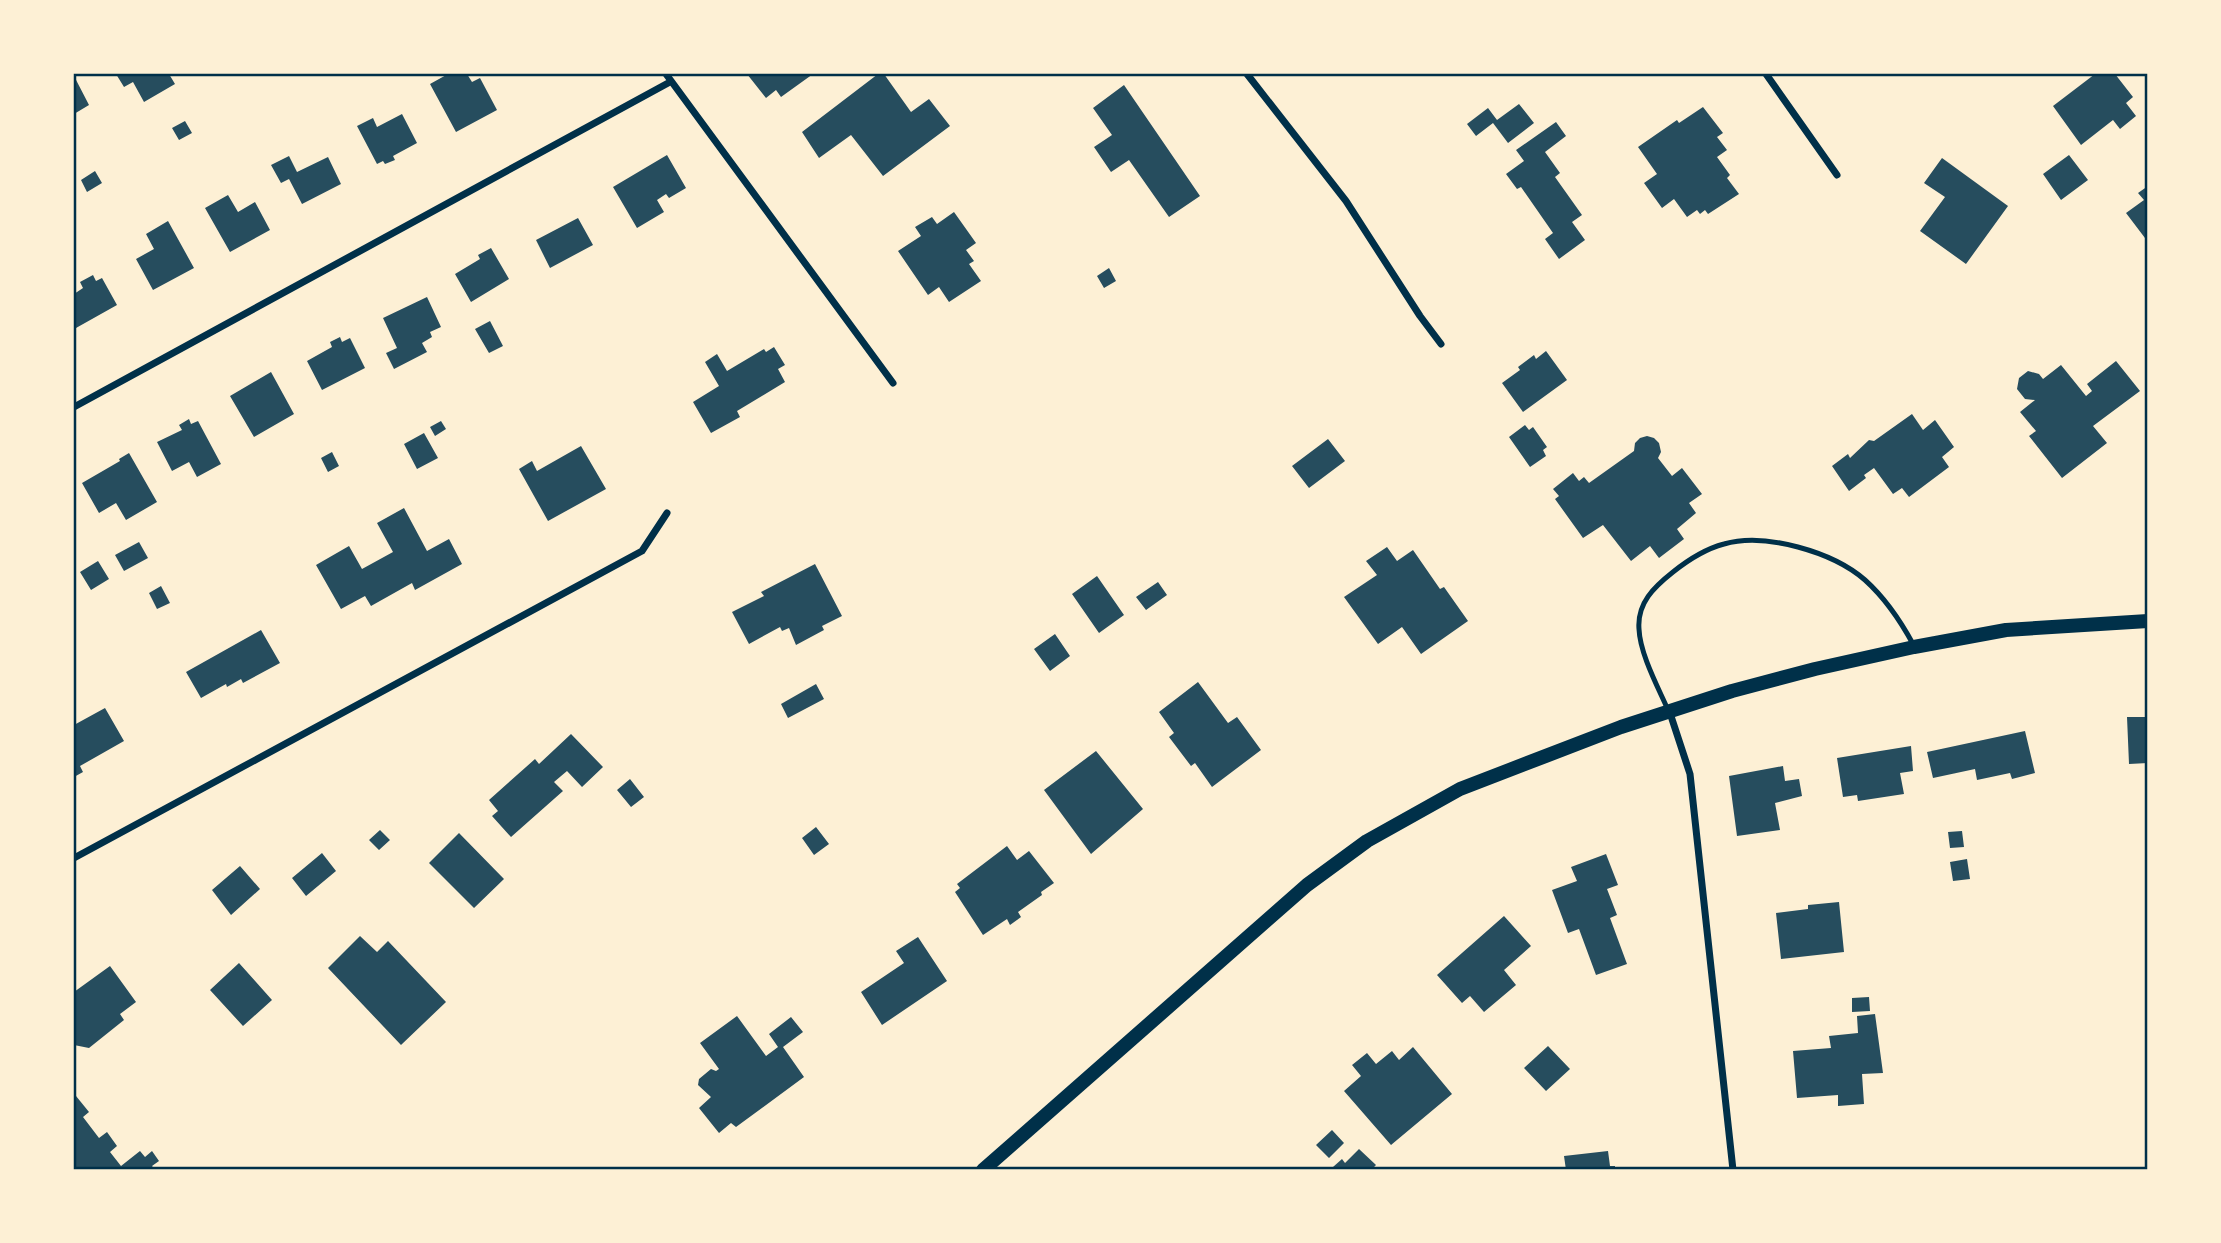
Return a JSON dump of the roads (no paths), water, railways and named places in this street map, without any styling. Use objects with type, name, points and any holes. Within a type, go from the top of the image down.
[{"type":"main road","points":[[984,1170],[1273,913],[1367,841],[1409,816],[1481,780],[1621,727],[1732,691],[1815,669],[2006,630],[2147,621]]},
{"type":"street","points":[[666,74],[892,383]]},
{"type":"street","points":[[1247,74],[1346,201],[1441,344]]},
{"type":"street","points":[[1766,74],[1837,176]]},
{"type":"street","points":[[74,407],[670,82]]},
{"type":"street","points":[[74,858],[642,551],[667,513]]},
{"type":"street","points":[[1670,713],[1690,774],[1733,1170]]},
{"type":"lane","points":[[1670,713],[1650,670],[1639,631],[1640,609],[1649,594],[1661,582],[1689,560],[1726,543],[1756,541],[1789,545],[1821,554],[1846,566],[1865,579],[1883,598],[1902,624],[1914,647]]}]
